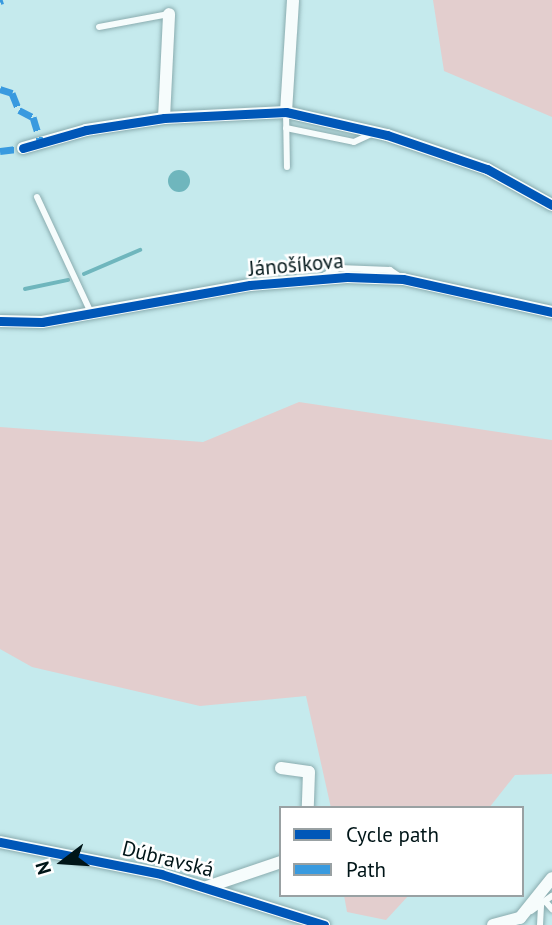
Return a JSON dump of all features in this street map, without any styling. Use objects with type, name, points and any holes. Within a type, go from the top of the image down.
[{"type":"street","points":[[286,112],[293,0]]},
{"type":"street","points":[[164,118],[169,14]]},
{"type":"street","points":[[23,148],[86,130],[164,118],[286,112],[376,132],[487,169],[552,205]]},
{"type":"street","name":"Jánošíkova","points":[[0,321],[42,322],[250,285],[316,280],[403,279],[552,312]]},
{"type":"street","points":[[281,768],[309,772],[308,806]]},
{"type":"street","name":"Dúbravská","points":[[0,842],[42,847],[207,887],[324,925]]},
{"type":"street","name":"Dúbravská","points":[[207,887],[279,863]]},
{"type":"street","points":[[493,925],[521,922],[552,878]]},
{"type":"lane","points":[[99,27],[169,14]]},
{"type":"lane","points":[[286,112],[287,167]]},
{"type":"lane","points":[[286,128],[354,142],[376,132]]},
{"type":"lane","points":[[37,197],[92,315]]},
{"type":"lane","points":[[521,922],[546,900]]},
{"type":"lane","points":[[546,900],[552,909]]},
{"type":"lane","points":[[540,925],[546,900]]},
{"type":"shaded area","points":[[433,0],[552,0],[552,117],[444,71]]},
{"type":"shaded area","points":[[299,402],[552,440],[552,774],[515,775],[491,806],[331,806],[306,696],[200,706],[32,667],[0,649],[0,427],[203,442]]},
{"type":"shaded area","points":[[344,897],[407,897],[386,920],[347,912]]},
{"type":"water","points":[[175,170],[183,170],[190,177],[190,185],[183,192],[175,192],[168,185],[168,177]]},
{"type":"waterway","points":[[84,274],[140,250]]},
{"type":"waterway","points":[[25,289],[68,280]]},
{"type":"marked path","points":[[0,89],[12,93],[19,110],[33,117],[41,143]]},
{"type":"marked path","points":[[0,151],[23,148]]},
{"type":"cycle path","points":[[23,148],[86,130],[164,118],[286,112],[387,135],[487,169],[552,205]]},
{"type":"cycle path","points":[[0,321],[42,322],[250,285],[347,277],[403,279],[552,312]]},
{"type":"cycle path","points":[[0,842],[161,874],[324,925]]}]
